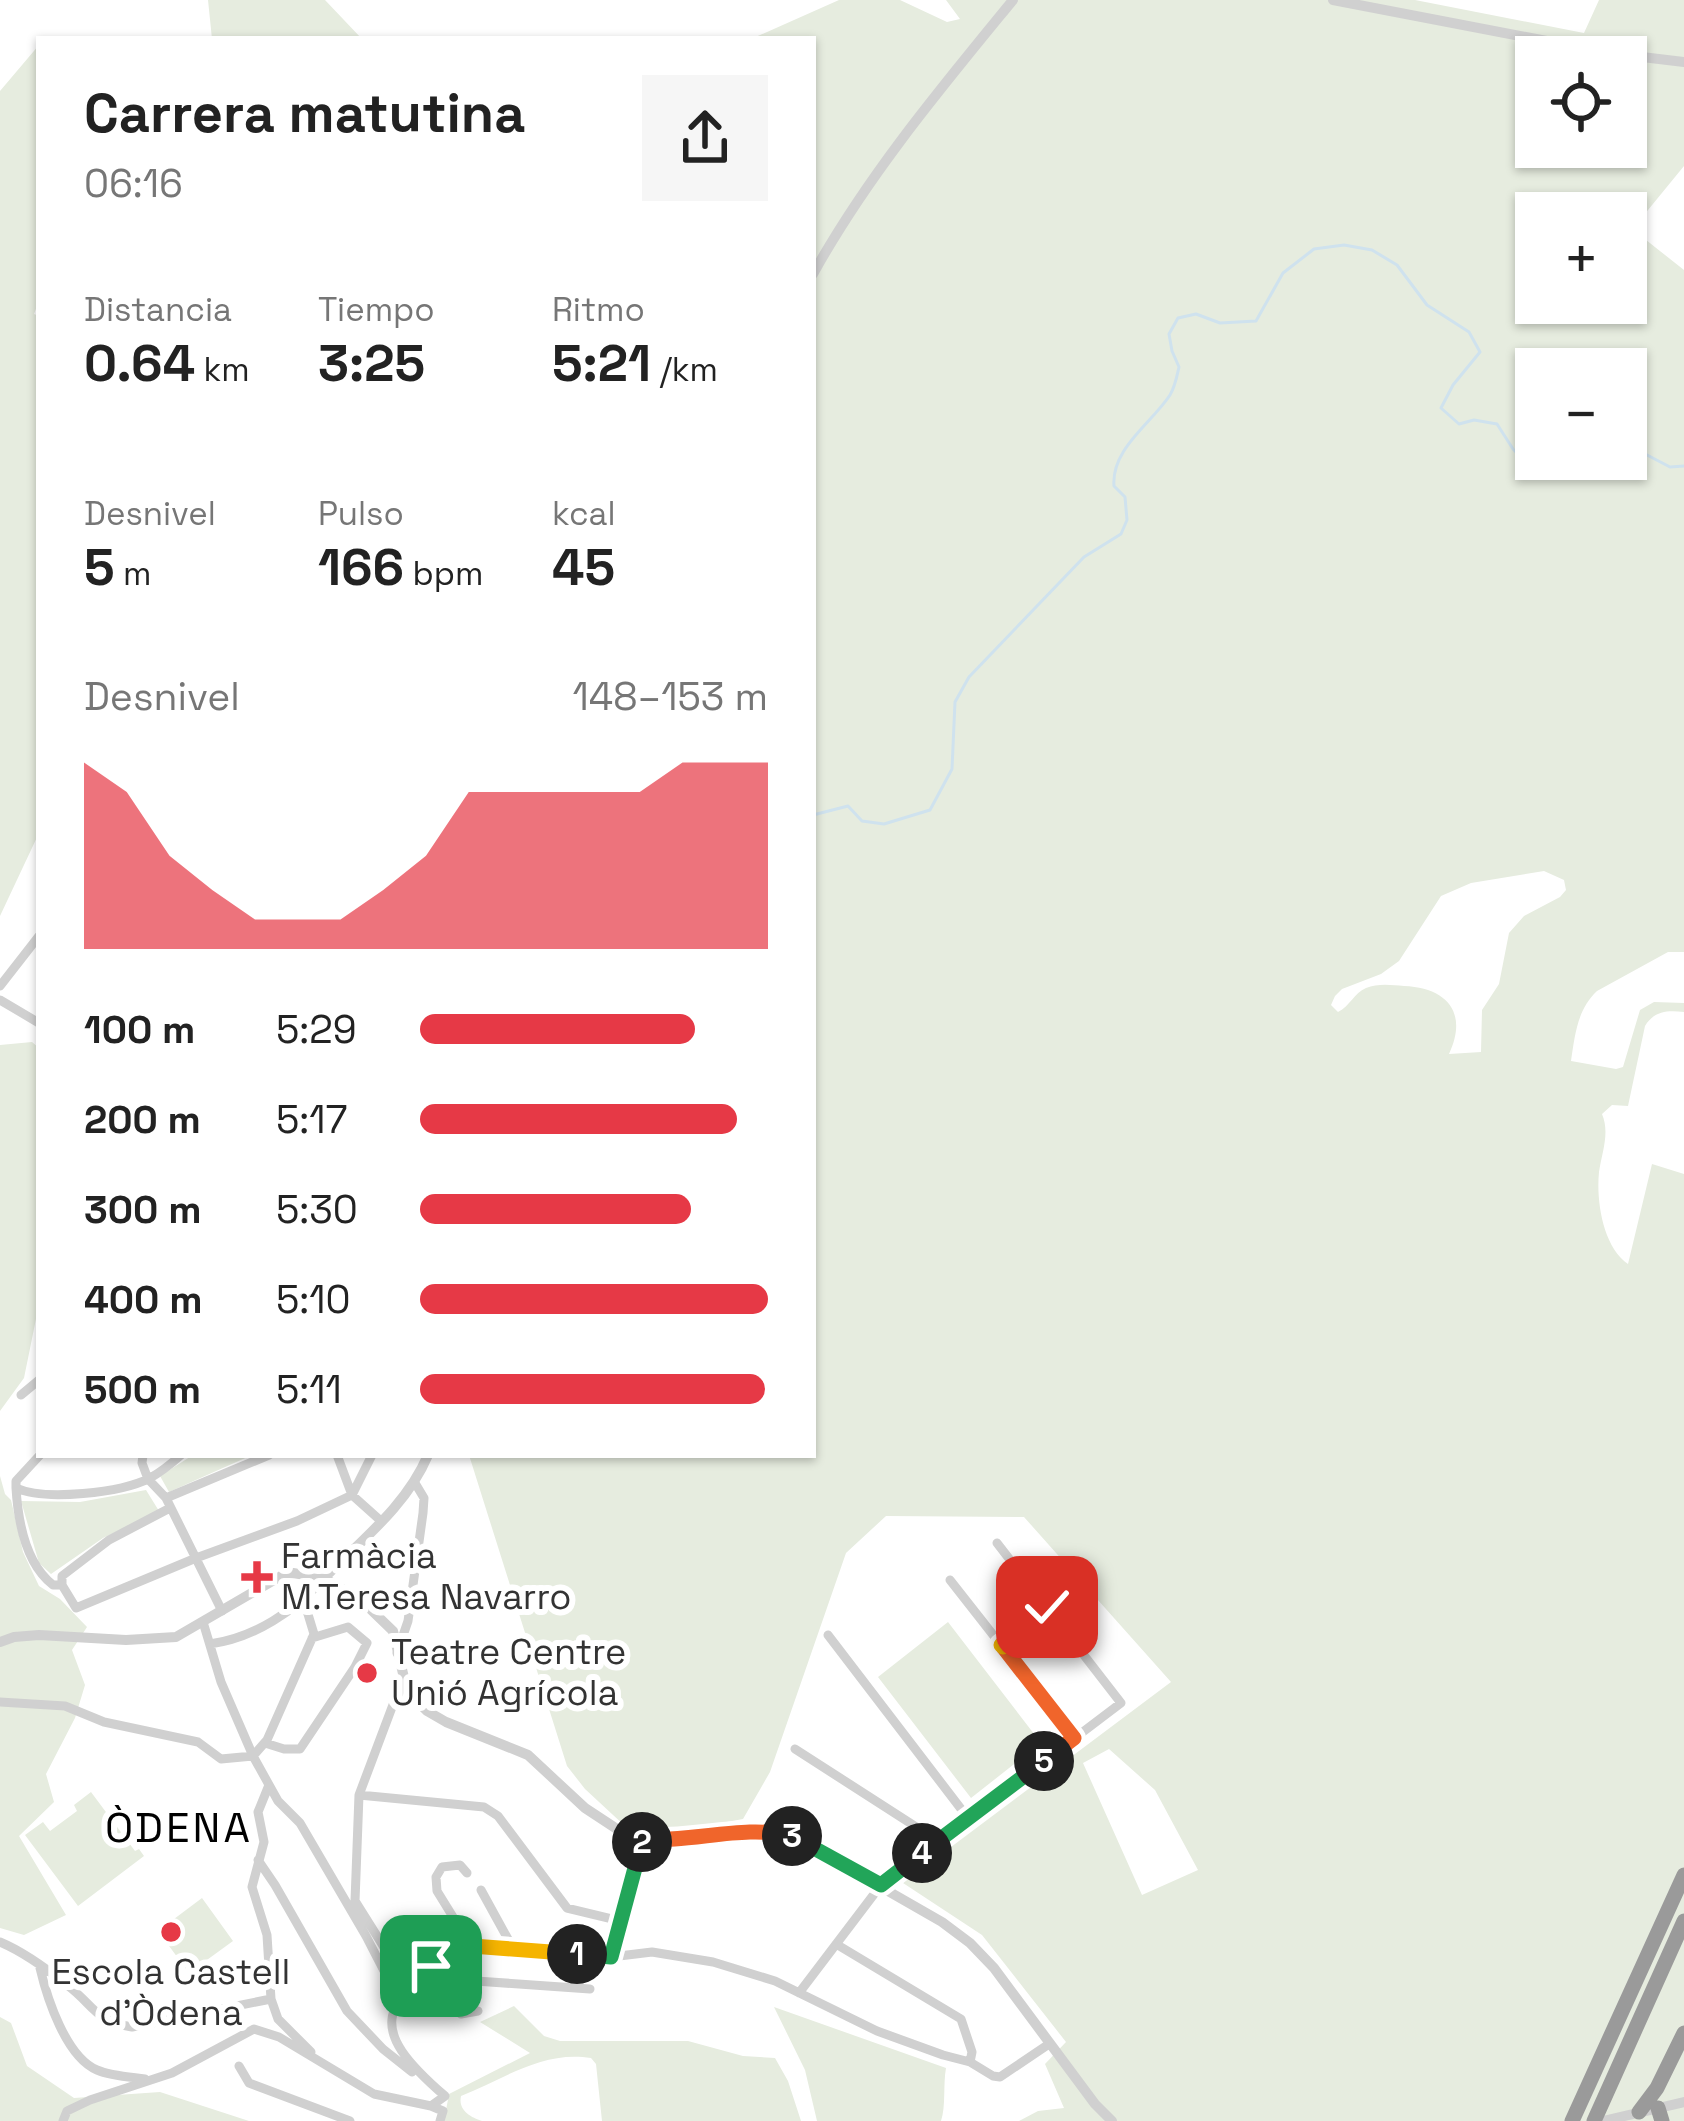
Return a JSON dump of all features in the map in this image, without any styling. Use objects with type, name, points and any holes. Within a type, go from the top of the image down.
[{"type":"highway","points":[[1572,2121],[1684,1875]]},
{"type":"highway","points":[[1594,2121],[1684,1921]]},
{"type":"highway","points":[[1639,2112],[1658,2089],[1684,2032]]},
{"type":"street","points":[[816,269],[881,166],[1012,0]]},
{"type":"street","points":[[1333,0],[1684,62]]},
{"type":"street","points":[[0,986],[36,940]]},
{"type":"street","points":[[0,1000],[36,1021]]},
{"type":"street","points":[[21,1395],[36,1382]]},
{"type":"street","points":[[37,1458],[16,1481],[17,1501],[34,1566],[53,1585],[109,1540],[168,1503],[262,1458]]},
{"type":"street","points":[[143,1458],[148,1479],[168,1503],[222,1611]]},
{"type":"street","points":[[16,1488],[33,1493],[120,1488],[148,1479],[177,1458]]},
{"type":"street","points":[[338,1458],[352,1496],[381,1521]]},
{"type":"street","points":[[62,1580],[76,1609],[352,1496],[371,1458]]},
{"type":"street","points":[[210,1643],[233,1641],[304,1601],[415,1483],[427,1458]]},
{"type":"street","points":[[398,1653],[408,1621],[424,1513],[424,1498],[415,1483]]},
{"type":"street","points":[[799,1993],[881,1885],[1121,1703],[997,1543]]},
{"type":"street","points":[[0,1642],[39,1635],[176,1636],[280,1576],[324,1578],[380,1616],[393,1631],[405,1682],[427,1711],[528,1755],[585,1808],[626,1835],[687,1840],[778,1832],[881,1885],[970,1943],[1112,2121]]},
{"type":"street","points":[[950,1580],[1074,1738]]},
{"type":"street","points":[[0,1702],[65,1706],[104,1722],[198,1742],[221,1760],[253,1756],[265,1743],[314,1634],[304,1601]]},
{"type":"street","points":[[1001,1645],[1047,1607]]},
{"type":"street","points":[[203,1622],[221,1682],[253,1756],[278,1801],[300,1822],[398,1998]]},
{"type":"street","points":[[265,1743],[300,1749],[367,1643],[348,1627],[312,1638]]},
{"type":"street","points":[[828,1635],[968,1818]]},
{"type":"street","points":[[405,1682],[359,1795],[355,1901],[409,1987]]},
{"type":"street","points":[[795,1749],[938,1841]]},
{"type":"street","points":[[269,1785],[258,1812],[264,1842],[252,1887],[267,1935],[271,1999],[278,2019],[321,2063]]},
{"type":"street","points":[[359,1795],[484,1807],[498,1816],[567,1908],[621,1921]]},
{"type":"street","points":[[611,1957],[643,1839]]},
{"type":"street","points":[[258,1860],[347,2012],[383,2049],[445,2096],[431,2106]]},
{"type":"street","points":[[467,1873],[452,1864],[436,1877],[437,1891],[470,1946]]},
{"type":"street","points":[[481,1890],[514,1950]]},
{"type":"street","points":[[0,1942],[72,1988],[93,2012],[111,2023],[132,2027],[271,1999]]},
{"type":"street","points":[[836,1943],[961,2019],[972,2052],[970,2062]]},
{"type":"street","points":[[435,2088],[394,2043],[391,2028],[398,1998],[459,1945],[611,1957],[652,1952],[713,1962],[775,1982],[877,2031],[970,2062],[993,2076],[1000,2077],[1049,2044]]},
{"type":"street","points":[[40,1966],[50,2002],[85,2063],[98,2071],[151,2080]]},
{"type":"street","points":[[431,1966],[461,2014],[478,2011]]},
{"type":"street","points":[[445,1988],[476,1981],[590,1989]]},
{"type":"street","points":[[63,2121],[67,2111],[89,2100],[172,2073],[254,2029],[279,2037],[374,2094],[443,2111],[440,2121]]},
{"type":"street","points":[[238,2066],[249,2083],[350,2121]]},
{"type":"street","points":[[1604,2121],[1639,2112],[1660,2115],[1684,2102]]},
{"type":"shaded area","points":[[208,0],[325,0],[359,36],[212,36]]},
{"type":"shaded area","points":[[839,0],[900,0],[947,22],[960,19],[946,0],[1415,0],[1584,33],[1599,0],[1684,0],[1684,166],[1647,211],[1647,192],[1515,192],[1515,324],[1647,324],[1647,241],[1684,270],[1684,952],[1668,952],[1597,991],[1581,1015],[1571,1061],[1623,1067],[1640,1010],[1654,1002],[1684,1003],[1684,1012],[1662,1013],[1645,1026],[1628,1106],[1612,1105],[1602,1114],[1605,1135],[1598,1184],[1607,1235],[1628,1264],[1652,1164],[1684,1174],[1684,2121],[1019,2121],[1038,2111],[1064,2108],[1045,2064],[1066,2042],[982,1935],[903,1883],[1171,1682],[1024,1517],[886,1516],[846,1553],[770,1772],[743,1819],[688,1829],[626,1827],[567,1766],[470,1458],[816,1458],[816,36],[758,36]],"holes":[[[1544,871],[1564,880],[1566,890],[1524,916],[1509,933],[1499,984],[1482,1010],[1481,1052],[1449,1054],[1455,1015],[1432,992],[1375,985],[1362,990],[1338,1012],[1331,1005],[1342,989],[1381,974],[1399,961],[1441,896],[1471,883]],[[1109,1749],[1155,1790],[1198,1870],[1142,1895],[1083,1763]]]},
{"type":"shaded area","points":[[36,49],[36,839],[0,916],[0,91]]},
{"type":"shaded area","points":[[0,1045],[36,1045],[36,1319],[24,1378],[0,1411]]},
{"type":"shaded area","points":[[188,1458],[245,1458],[169,1492],[160,1476]]},
{"type":"shaded area","points":[[0,1476],[23,1552],[39,1586],[60,1599],[87,1627],[72,1650],[85,1685],[75,1718],[46,1774],[54,1802],[19,1836],[66,1915],[24,1935],[0,1928]]},
{"type":"shaded area","points":[[146,1490],[159,1511],[103,1538],[51,1574],[39,1563],[21,1501],[80,1502]]},
{"type":"shaded area","points":[[948,1622],[1041,1743],[971,1798],[878,1677]]},
{"type":"shaded area","points":[[91,1792],[135,1851],[139,1849],[144,1856],[78,1906],[25,1835],[43,1822],[50,1831],[77,1811],[74,1805]]},
{"type":"shaded area","points":[[202,1898],[233,1941],[189,1973],[158,1931]]},
{"type":"shaded area","points":[[514,2006],[544,2036],[560,2041],[688,2041],[743,2056],[775,2058],[801,2121],[602,2121],[596,2064],[591,2058],[573,2057],[540,2062],[461,2096],[466,2112],[482,2121],[444,2121],[449,2094],[530,2053],[480,2022]]},
{"type":"shaded area","points":[[774,2007],[946,2068],[941,2121],[817,2121],[805,2070]]},
{"type":"shaded area","points":[[0,2017],[11,2023],[27,2066],[74,2098],[160,2092],[249,2121],[0,2121]]},
{"type":"waterway","points":[[816,814],[848,806],[862,821],[884,824],[930,810],[952,769],[955,702],[969,677],[1084,557],[1121,534],[1127,520],[1125,497],[1114,486],[1115,473],[1125,449],[1173,389],[1179,367],[1169,334],[1178,318],[1196,314],[1220,323],[1256,321],[1283,273],[1314,249],[1344,245],[1372,250],[1397,265],[1427,305],[1469,332],[1480,352],[1441,408],[1459,424],[1474,420],[1497,424],[1515,451]]},
{"type":"waterway","points":[[1647,455],[1670,467],[1684,466]]},
{"type":"place","name":"Farmàcia M.Teresa Navarro","points":[[257,1577]]},
{"type":"place","name":"Teatre Centre Unió Agrícola","points":[[367,1673]]},
{"type":"place","name":"Escola Castell d'Òdena","points":[[171,1932]]},
{"type":"district","name":"ÒDENA","points":[[179,1827]]},
{"type":"route","points":[[431,1966],[459,1945],[611,1957],[643,1839],[778,1832],[881,1885],[1074,1738],[1001,1645],[1047,1607]]}]
